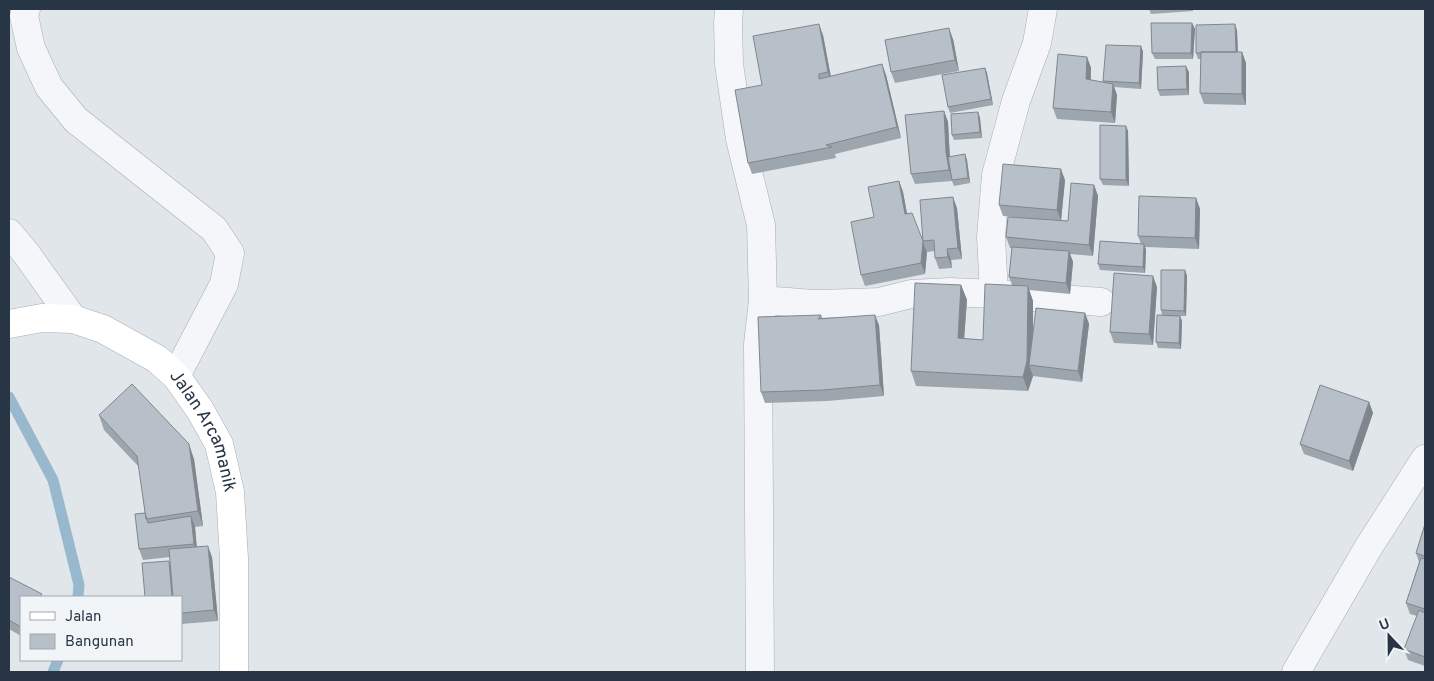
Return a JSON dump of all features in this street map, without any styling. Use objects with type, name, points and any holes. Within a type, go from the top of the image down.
[{"type":"street","points":[[26,9],[24,16],[35,55],[49,86],[76,120],[214,229],[230,254],[224,284],[176,376]]},
{"type":"street","points":[[729,9],[729,64],[740,139],[760,225],[763,300],[758,344],[760,672]]},
{"type":"street","points":[[994,294],[991,237],[996,175],[1016,101],[1037,43],[1043,9]]},
{"type":"street","points":[[9,233],[73,319]]},
{"type":"street","points":[[763,300],[813,304],[879,302],[911,294],[951,292],[1101,302]]},
{"type":"street","name":"Jalan Arcamanik","points":[[9,324],[42,318],[73,319],[103,329],[157,359],[176,376],[200,410],[219,444],[230,492],[234,558],[234,672]]},
{"type":"street","points":[[1296,672],[1368,548],[1425,459]]},
{"type":"building","points":[[1151,23],[1192,23],[1191,53],[1152,53]]},
{"type":"building","points":[[819,24],[828,72],[819,74],[819,79],[882,64],[897,127],[826,145],[832,147],[748,163],[735,90],[762,85],[753,36]]},
{"type":"building","points":[[1235,24],[1236,52],[1196,53],[1196,25]]},
{"type":"building","points":[[949,28],[955,60],[891,72],[885,40]]},
{"type":"building","points":[[1106,45],[1141,46],[1139,83],[1103,81]]},
{"type":"building","points":[[1201,52],[1242,52],[1242,94],[1200,93]]},
{"type":"building","points":[[1058,54],[1087,57],[1086,79],[1113,84],[1111,112],[1053,108]]},
{"type":"building","points":[[1186,66],[1187,89],[1158,90],[1157,67]]},
{"type":"building","points":[[985,68],[991,99],[948,107],[942,75]]},
{"type":"building","points":[[944,111],[949,170],[911,174],[905,115]]},
{"type":"building","points":[[978,112],[980,132],[952,135],[951,114]]},
{"type":"building","points":[[1100,125],[1126,126],[1126,180],[1100,179]]},
{"type":"building","points":[[965,154],[968,178],[952,180],[948,157]]},
{"type":"building","points":[[1003,164],[1061,169],[1057,210],[999,205]]},
{"type":"building","points":[[899,181],[905,214],[912,213],[923,241],[921,263],[861,275],[851,222],[874,217],[868,187]]},
{"type":"building","points":[[1071,183],[1094,185],[1089,245],[1006,237],[1008,217],[1068,221]]},
{"type":"building","points":[[1139,196],[1196,198],[1195,238],[1138,236]]},
{"type":"building","points":[[953,197],[958,248],[947,249],[948,257],[935,258],[934,240],[923,241],[920,200]]},
{"type":"building","points":[[1100,241],[1144,244],[1143,267],[1098,264]]},
{"type":"building","points":[[1012,247],[1069,251],[1066,283],[1009,277]]},
{"type":"building","points":[[1161,270],[1185,270],[1184,311],[1161,310]]},
{"type":"building","points":[[1114,273],[1153,276],[1149,334],[1110,332]]},
{"type":"building","points":[[915,283],[961,285],[958,338],[983,340],[985,284],[1028,286],[1027,361],[1023,377],[911,371]]},
{"type":"building","points":[[1036,308],[1085,313],[1078,371],[1029,365]]},
{"type":"building","points":[[821,315],[818,319],[875,315],[880,385],[823,390],[761,392],[758,317]]},
{"type":"building","points":[[1157,315],[1180,316],[1179,343],[1156,342]]},
{"type":"building","points":[[132,384],[189,444],[198,511],[146,519],[137,456],[99,415]]},
{"type":"building","points":[[1320,385],[1369,402],[1349,461],[1300,444]]},
{"type":"building","points":[[145,513],[148,523],[191,516],[194,544],[139,549],[135,514]]},
{"type":"building","points":[[1425,524],[1425,556],[1416,553]]},
{"type":"building","points":[[208,546],[214,610],[182,613],[182,596],[173,596],[169,549]]},
{"type":"building","points":[[1421,558],[1425,559],[1425,609],[1406,603]]},
{"type":"building","points":[[169,561],[172,596],[145,596],[142,563]]},
{"type":"building","points":[[9,577],[42,594],[41,596],[20,596],[20,626],[9,620]]},
{"type":"building","points":[[1419,610],[1425,613],[1425,657],[1404,649]]},
{"type":"waterway","points":[[9,397],[53,480],[79,585],[78,596]]},
{"type":"waterway","points":[[53,672],[58,661]]}]
